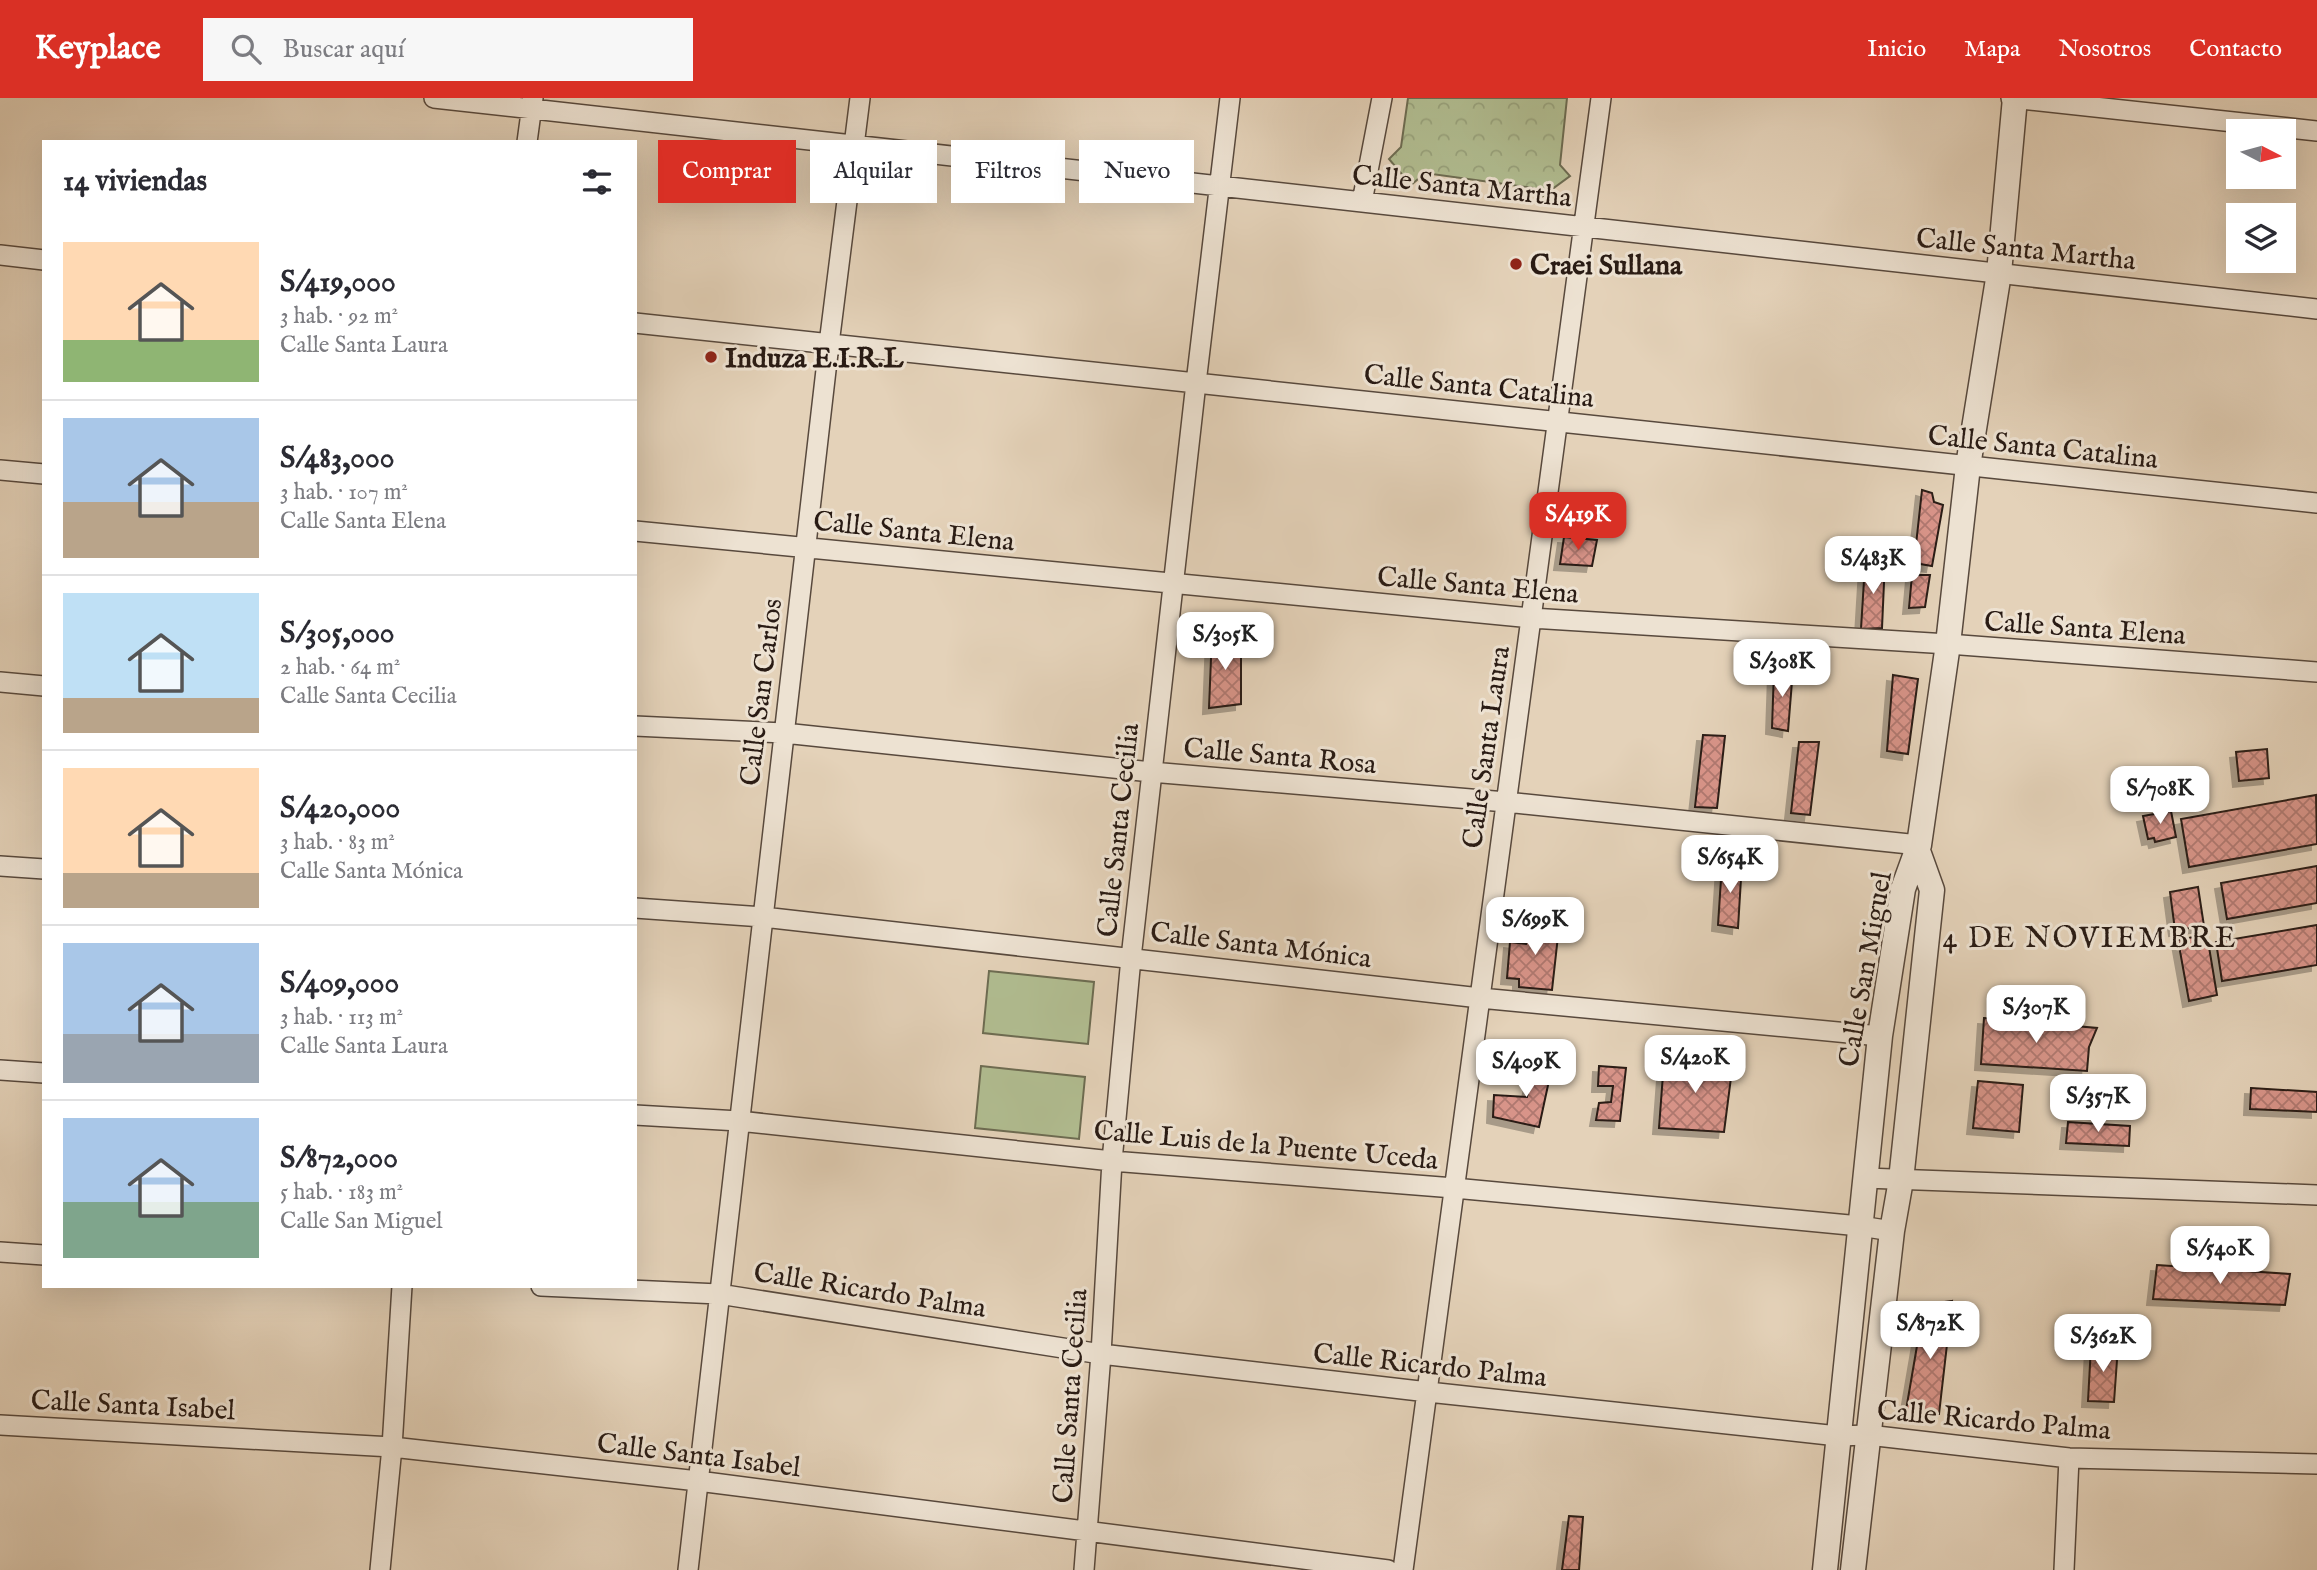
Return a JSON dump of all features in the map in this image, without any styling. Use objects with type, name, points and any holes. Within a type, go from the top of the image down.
[{"type":"street","name":"Calle Santa Martha","points":[[434,98],[532,103],[817,140]]},
{"type":"street","name":"Calle San Carlos","points":[[856,140],[860,98]]},
{"type":"street","name":"Calle Santa Cecilia","points":[[1084,1570],[1101,1354],[1112,1161],[1131,958],[1230,98]]},
{"type":"street","points":[[1362,202],[1382,98]]},
{"type":"street","name":"Calle Santa Laura","points":[[1403,1570],[1601,98]]},
{"type":"street","points":[[1918,848],[1948,644],[1968,466],[1999,274],[2014,98],[2317,131]]},
{"type":"street","points":[[527,140],[532,103]]},
{"type":"street","name":"Calle Santa Martha","points":[[937,154],[2317,309]]},
{"type":"street","name":"Calle San Carlos","points":[[688,1570],[828,344],[847,203]]},
{"type":"street","points":[[0,256],[42,260]]},
{"type":"street","name":"Calle Santa Catalina","points":[[637,323],[2317,503]]},
{"type":"street","points":[[0,470],[42,474]]},
{"type":"street","name":"Calle Santa Elena","points":[[637,531],[1531,618],[1948,644],[2317,672]]},
{"type":"street","points":[[0,682],[42,686]]},
{"type":"street","name":"Calle Santa Rosa","points":[[637,726],[784,733],[1151,772],[1506,802],[1918,848]]},
{"type":"street","name":"Calle San Miguel","points":[[1825,1570],[1880,1036],[1903,889],[1918,848]]},
{"type":"street","name":"Calle San Miguel","points":[[1853,1570],[1892,1231],[1901,1180],[1932,890],[1918,848]]},
{"type":"street","points":[[0,866],[42,869]]},
{"type":"street","name":"Calle Santa Mónica","points":[[637,908],[762,917],[1479,998],[1880,1036]]},
{"type":"street","points":[[0,1070],[42,1073]]},
{"type":"street","name":"Calle Luis de la Puente Uceda","points":[[637,1115],[739,1121],[1112,1161],[1454,1188],[1892,1231]]},
{"type":"street","points":[[1865,1178],[2317,1195]]},
{"type":"street","points":[[0,1252],[42,1255]]},
{"type":"street","points":[[380,1570],[392,1447],[402,1288]]},
{"type":"street","name":"Calle Ricardo Palma","points":[[586,1288],[719,1294],[1101,1354],[1838,1436],[1868,1435],[2069,1458],[2317,1464]]},
{"type":"street","name":"Calle Santa Isabel","points":[[0,1425],[392,1447],[698,1481],[1388,1570]]},
{"type":"street","points":[[2064,1570],[2069,1458]]},
{"type":"green space","points":[[1408,98],[1567,98],[1560,165],[1570,176],[1540,198],[1533,188],[1425,173],[1411,185],[1389,159],[1401,147]]},
{"type":"green space","points":[[989,971],[1094,982],[1088,1044],[983,1033]]},
{"type":"green space","points":[[981,1066],[1085,1077],[1079,1139],[975,1128]]},
{"type":"building","points":[[1922,490],[1932,493],[1934,502],[1943,505],[1932,566],[1914,563]]},
{"type":"building","points":[[1564,537],[1597,540],[1592,566],[1560,564]]},
{"type":"building","points":[[1885,560],[1882,628],[1861,629],[1865,564]]},
{"type":"building","points":[[1912,575],[1930,575],[1925,607],[1909,608]]},
{"type":"building","points":[[1212,634],[1241,641],[1241,704],[1209,708]]},
{"type":"building","points":[[1793,669],[1788,731],[1772,728],[1774,670]]},
{"type":"building","points":[[1893,675],[1918,679],[1908,754],[1887,751]]},
{"type":"building","points":[[1703,735],[1725,736],[1717,808],[1695,807]]},
{"type":"building","points":[[1799,742],[1819,742],[1810,815],[1791,813]]},
{"type":"building","points":[[2267,749],[2269,778],[2239,781],[2236,752]]},
{"type":"building","points":[[2316,795],[2317,844],[2189,867],[2181,819]]},
{"type":"building","points":[[2171,811],[2176,837],[2155,842],[2154,838],[2148,839],[2143,816]]},
{"type":"building","points":[[1742,862],[1738,928],[1718,925],[1722,864]]},
{"type":"building","points":[[2317,866],[2317,903],[2227,919],[2221,883]]},
{"type":"building","points":[[2198,887],[2204,926],[2175,930],[2170,892]]},
{"type":"building","points":[[1528,923],[1564,926],[1563,936],[1558,936],[1552,990],[1519,987],[1519,979],[1507,978],[1510,942],[1526,944]]},
{"type":"building","points":[[2317,925],[2317,965],[2222,981],[2216,942]]},
{"type":"building","points":[[2204,935],[2206,947],[2209,947],[2217,995],[2189,1001],[2178,940]]},
{"type":"building","points":[[1984,1018],[2097,1028],[2089,1047],[2087,1071],[1981,1064]]},
{"type":"building","points":[[1535,1059],[1553,1062],[1539,1127],[1493,1117],[1494,1095],[1527,1097]]},
{"type":"building","points":[[1664,1061],[1733,1062],[1724,1132],[1659,1128]]},
{"type":"building","points":[[1599,1066],[1626,1068],[1620,1121],[1596,1120],[1599,1103],[1611,1102],[1613,1086],[1598,1086]]},
{"type":"building","points":[[1978,1081],[2023,1085],[2019,1132],[1973,1128]]},
{"type":"building","points":[[2251,1088],[2317,1092],[2317,1112],[2250,1109]]},
{"type":"building","points":[[2068,1122],[2130,1126],[2129,1146],[2066,1143]]},
{"type":"building","points":[[2157,1265],[2290,1274],[2285,1305],[2153,1299]]},
{"type":"building","points":[[1952,1301],[1939,1414],[1905,1416],[1924,1305]]},
{"type":"building","points":[[2091,1346],[2118,1346],[2114,1402],[2088,1401]]},
{"type":"building","points":[[1569,1516],[1583,1517],[1579,1570],[1562,1570]]},
{"type":"place","name":"Craei Sullana","points":[[1516,264]]},
{"type":"place","name":"Induza E.I.R.L","points":[[711,357]]},
{"type":"district","name":"4 DE NOVIEMBRE","points":[[2090,937]]}]
